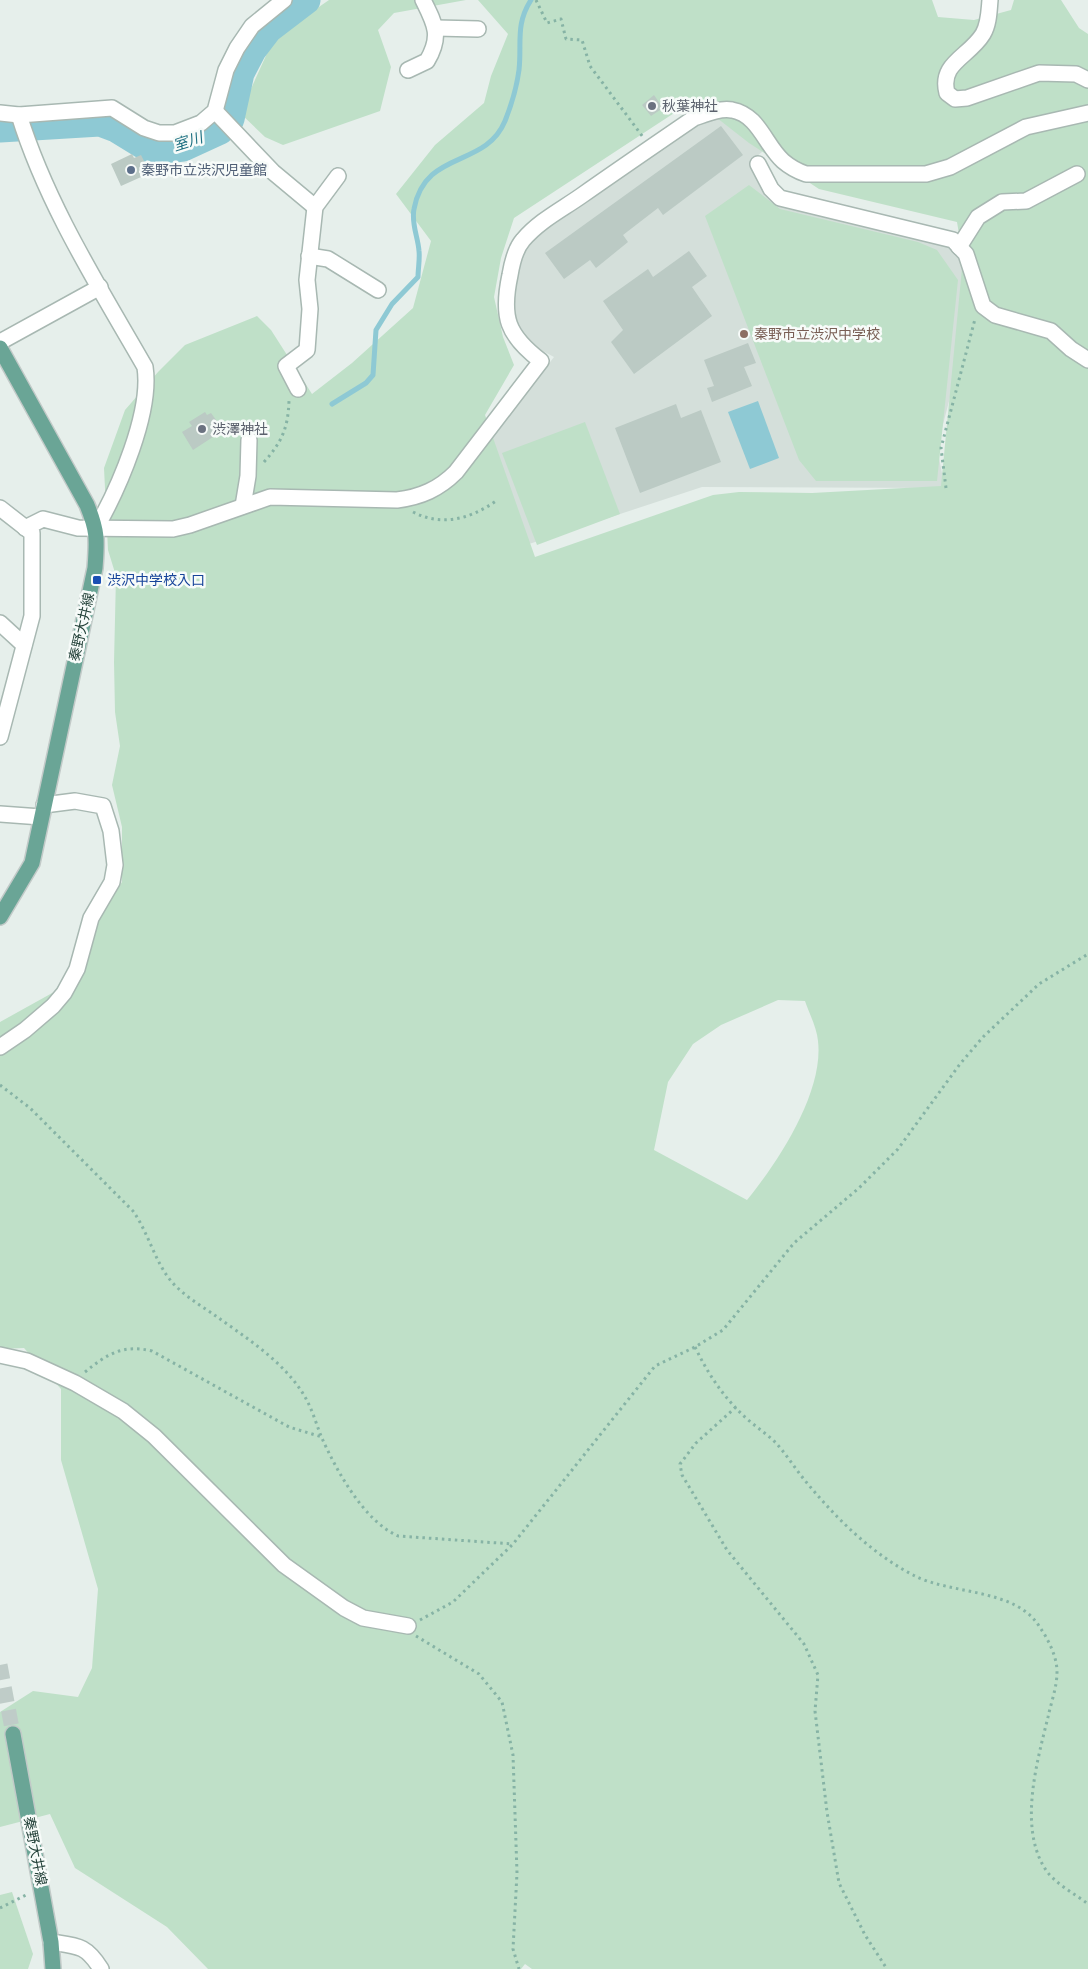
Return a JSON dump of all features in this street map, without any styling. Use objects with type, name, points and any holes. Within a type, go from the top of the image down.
[{"type":"main road","name":"秦野大井線","points":[[0,348],[87,505],[96,528],[95,568],[32,863],[0,917]]},
{"type":"main road","name":"秦野大井線","points":[[12,1734],[52,1942],[53,1969]]},
{"type":"street","points":[[0,112],[20,117],[112,108],[144,128],[160,134],[175,133],[201,123],[217,113],[226,70],[236,48],[252,26],[284,0]]},
{"type":"street","points":[[408,70],[427,60],[436,42],[436,28],[423,0]]},
{"type":"street","points":[[990,0],[984,32],[974,46],[948,72],[944,82],[947,93],[955,99],[967,98],[1039,73],[1076,74],[1088,80]]},
{"type":"street","points":[[436,28],[478,29]]},
{"type":"street","points":[[25,528],[43,519],[78,528],[173,529],[190,525],[270,497],[402,500],[429,492],[450,478],[541,361],[520,345],[506,313],[506,290],[513,260],[522,240],[547,218],[694,118],[716,111],[732,110],[747,117],[759,128],[776,153],[793,169],[806,174],[926,174],[950,167],[1026,128],[1088,113]]},
{"type":"street","points":[[217,113],[273,172],[314,207]]},
{"type":"street","points":[[20,117],[53,204],[145,367],[147,379],[144,402],[115,495],[96,528]]},
{"type":"street","points":[[776,153],[752,168],[780,198],[953,240],[966,254],[983,306],[994,315],[1051,331],[1071,350],[1088,360]]},
{"type":"street","points":[[959,247],[978,217],[1002,202],[1026,201],[1077,174]]},
{"type":"street","points":[[298,389],[286,366],[307,350],[310,256],[314,207],[338,176]]},
{"type":"street","points":[[310,256],[328,259],[378,290]]},
{"type":"street","points":[[0,342],[100,288]]},
{"type":"street","points":[[243,506],[248,476],[249,440]]},
{"type":"street","points":[[0,508],[32,533],[32,616],[0,733]]},
{"type":"street","points":[[0,624],[24,645]]},
{"type":"street","points":[[0,814],[42,811],[75,801],[103,806],[114,851],[112,882],[92,918],[77,969],[64,994],[41,1018],[0,1047]]},
{"type":"street","points":[[0,1355],[27,1361],[75,1383],[123,1411],[154,1436],[284,1565],[344,1608],[363,1618],[408,1626]]},
{"type":"street","points":[[52,1942],[81,1947],[92,1955],[101,1969]]},
{"type":"path","points":[[537,2],[547,23],[562,19],[566,39],[582,40],[590,66],[650,148]]},
{"type":"path","points":[[946,488],[941,448],[971,326],[983,306]]},
{"type":"path","points":[[248,476],[265,461],[281,439],[288,424],[289,399],[298,389]]},
{"type":"path","points":[[402,500],[409,510],[424,518],[441,521],[466,516],[496,501]]},
{"type":"path","points":[[519,1969],[513,1949],[517,1873],[513,1755],[502,1702],[479,1674],[417,1637],[408,1626],[453,1602],[513,1544],[655,1366],[695,1347],[723,1330],[794,1243],[858,1188],[898,1149],[960,1064],[983,1037],[1039,984],[1088,954]]},
{"type":"path","points":[[0,1084],[30,1108],[133,1211],[143,1225],[171,1280],[190,1298],[258,1347],[294,1382],[306,1398],[335,1466],[377,1523],[386,1531],[398,1536],[513,1544]]},
{"type":"path","points":[[75,1383],[85,1371],[103,1358],[122,1349],[135,1347],[152,1351],[289,1427],[322,1438]]},
{"type":"path","points":[[695,1347],[724,1396],[776,1443],[828,1506],[875,1551],[914,1576],[940,1587],[1003,1600],[1020,1608],[1038,1624],[1054,1654],[1057,1672],[1039,1754],[1034,1790],[1031,1823],[1035,1848],[1045,1869],[1088,1904]]},
{"type":"path","points":[[736,1407],[696,1444],[680,1464],[682,1475],[728,1550],[804,1644],[818,1675],[815,1711],[827,1812],[839,1883],[865,1935],[887,1969]]},
{"type":"path","points":[[0,1908],[42,1888]]},
{"type":"shaded area","name":"秦野市立渋沢中学校","points":[[734,117],[763,143],[762,152],[750,162],[770,195],[954,247],[965,263],[968,327],[937,448],[945,488],[702,487],[529,544],[492,437],[554,357],[524,341],[512,315],[519,259],[536,235],[704,118]]},
{"type":"green space","points":[[329,0],[466,0],[394,13],[378,30],[391,67],[380,111],[283,145],[265,137],[240,113],[274,38]]},
{"type":"green space","points":[[478,0],[932,0],[938,17],[974,20],[1011,10],[1014,0],[1061,0],[1079,28],[1088,34],[1088,1969],[532,1969],[525,1964],[521,1969],[208,1969],[167,1927],[75,1868],[50,1814],[0,1827],[0,1712],[33,1691],[78,1697],[92,1668],[98,1589],[61,1460],[61,1389],[24,1348],[0,1349],[0,1022],[54,992],[93,935],[106,906],[122,882],[122,827],[112,785],[120,746],[115,712],[116,576],[108,550],[104,468],[125,410],[158,372],[185,345],[257,316],[271,330],[312,394],[352,363],[413,308],[431,241],[396,194],[435,145],[484,103],[491,76],[508,34]],"holes":[[[694,100],[749,143],[819,189],[957,222],[963,258],[941,486],[812,493],[739,492],[713,495],[535,557],[485,415],[514,365],[503,337],[494,297],[501,258],[514,218]],[[778,1000],[805,1001],[815,1026],[818,1041],[818,1061],[814,1082],[796,1125],[772,1166],[747,1200],[654,1150],[668,1082],[693,1044],[721,1025]]]},
{"type":"green space","points":[[749,185],[780,209],[918,242],[937,250],[958,280],[937,481],[816,481],[799,460],[705,216]]},
{"type":"green space","points":[[585,422],[620,514],[537,545],[502,453]]},
{"type":"green space","points":[[12,1892],[33,1954],[28,1969],[0,1969],[0,1895]]},
{"type":"water","points":[[758,401],[779,458],[750,469],[728,412]]},
{"type":"building","name":"秋葉神社","points":[[654,95],[663,108],[651,116],[642,105]]},
{"type":"building","points":[[721,126],[743,155],[663,215],[658,208],[623,235],[628,242],[596,268],[590,260],[564,279],[545,253]]},
{"type":"building","name":"秦野市立渋沢児童館","points":[[132,154],[134,158],[141,155],[150,173],[121,186],[111,164]]},
{"type":"building","points":[[689,251],[707,276],[692,287],[712,316],[634,374],[611,342],[623,330],[603,301],[648,269],[653,277]]},
{"type":"building","points":[[748,343],[756,363],[744,367],[752,386],[712,402],[707,388],[714,386],[704,360]]},
{"type":"building","points":[[676,404],[681,418],[701,410],[721,462],[640,493],[615,428]]},
{"type":"building","name":"渋澤神社","points":[[205,412],[207,415],[211,413],[219,424],[215,426],[219,433],[193,450],[182,432],[192,426],[189,422]]},
{"type":"waterway","name":"室川","points":[[0,128],[100,122],[116,128],[147,147],[157,150],[183,147],[220,130],[230,119],[240,73],[252,50],[268,29],[306,0]]},
{"type":"waterway","points":[[332,404],[366,383],[373,375],[376,330],[392,304],[418,277],[419,254],[413,214],[420,190],[430,177],[442,167],[484,147],[496,136],[505,121],[514,96],[518,76],[521,26],[531,0]]},
{"type":"tunnel","points":[[0,1665],[13,1734]]},
{"type":"place","name":"秋葉神社","points":[[652,106]]},
{"type":"place","name":"秦野市立渋沢児童館","points":[[131,170]]},
{"type":"place","name":"秦野市立渋沢中学校","points":[[744,334]]},
{"type":"place","name":"渋澤神社","points":[[202,429]]},
{"type":"place","name":"渋沢中学校入口","points":[[97,580]]}]
